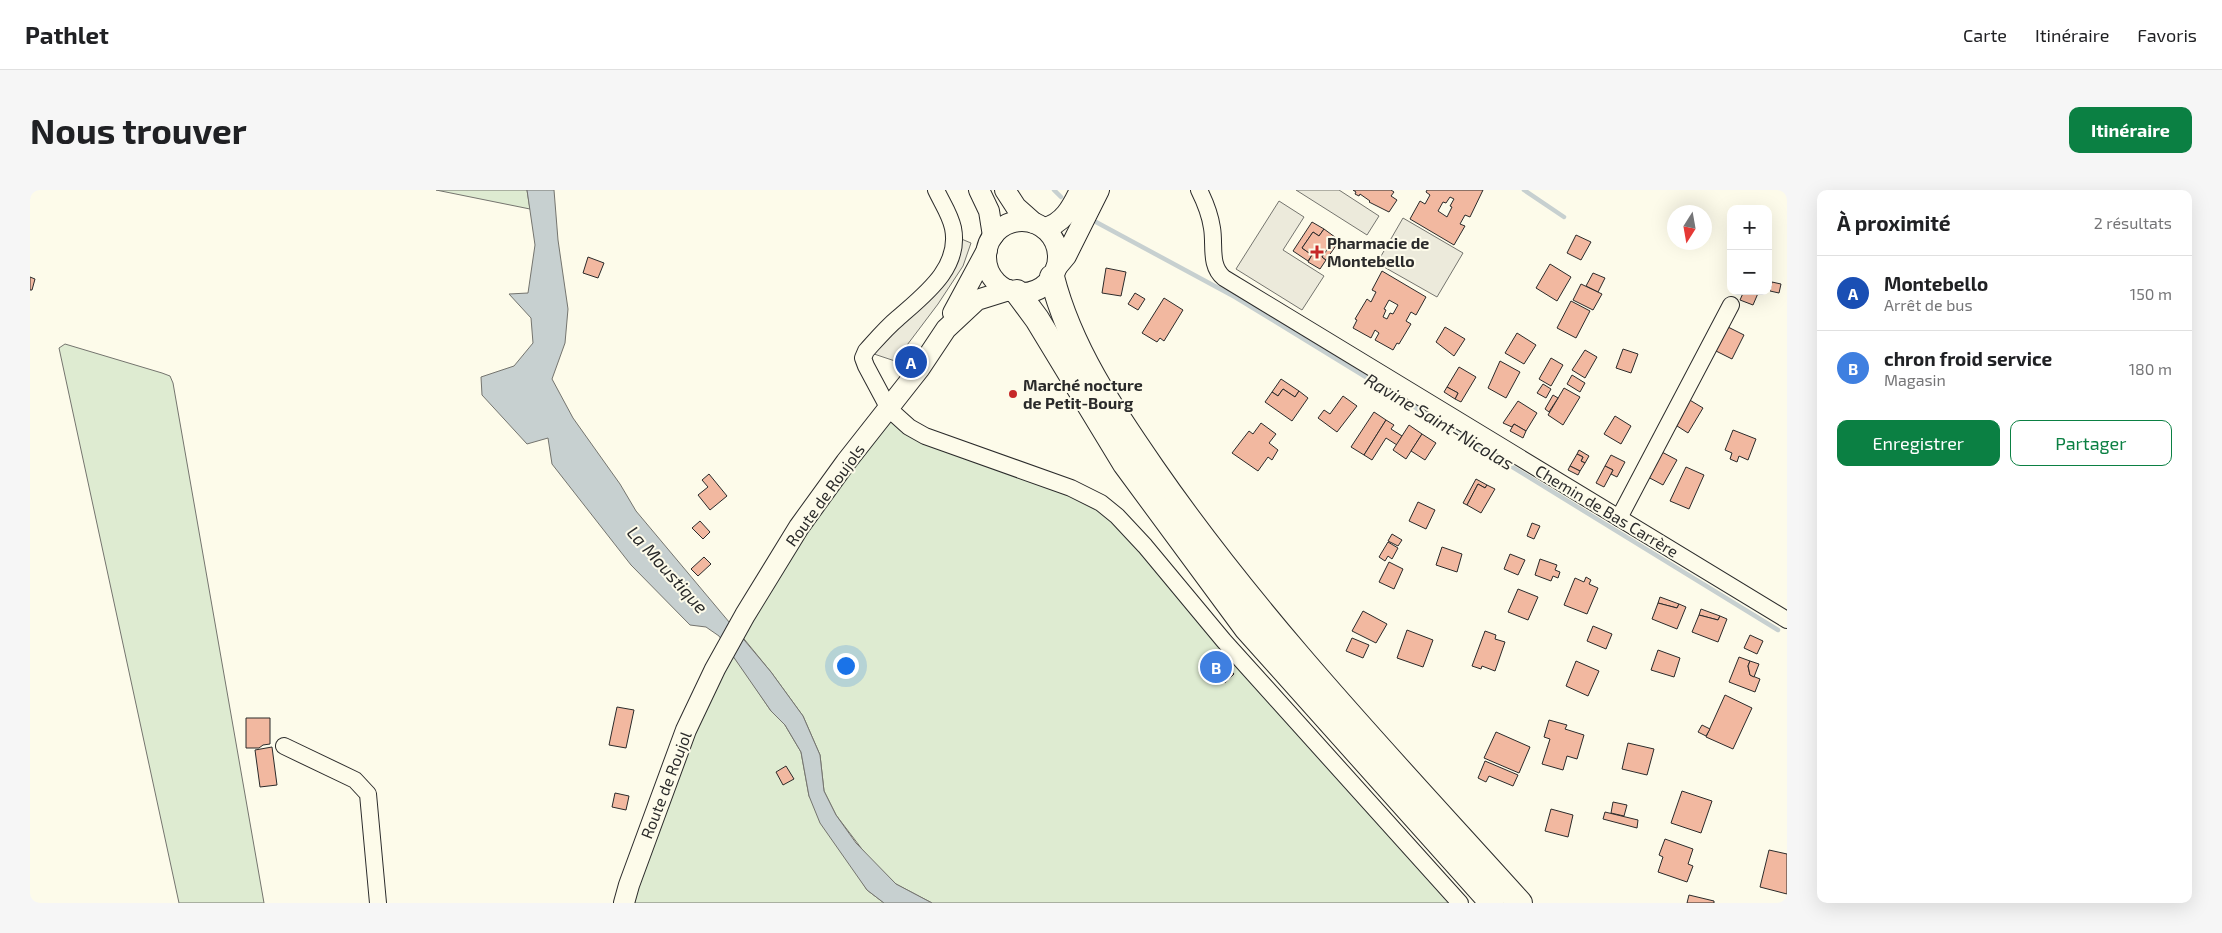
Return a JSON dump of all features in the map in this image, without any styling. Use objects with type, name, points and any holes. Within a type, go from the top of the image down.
[{"type":"highway","points":[[1054,273],[1062,313],[1076,346],[1130,435],[1178,506],[1319,680],[1520,903]]},
{"type":"highway","points":[[1013,291],[1037,319],[1124,464],[1246,628],[1492,903]]},
{"type":"main road","points":[[979,190],[990,211],[990,243],[986,259],[991,274],[997,282],[1013,291],[1032,291],[1040,288],[1054,273],[1072,245],[1099,190]]},
{"type":"main road","points":[[1005,190],[1016,206],[1052,236],[1057,246],[1058,257],[1054,273]]},
{"type":"main road","points":[[990,243],[1007,224],[1025,221],[1053,226],[1062,219],[1080,190]]},
{"type":"main road","name":"Route de Roujols","points":[[715,669],[745,615],[799,527],[846,462],[889,409],[946,329],[990,243]]},
{"type":"main road","name":"Route de Roujols","points":[[946,329],[977,300],[1013,291]]},
{"type":"main road","name":"Route de Roujol","points":[[624,903],[629,884],[686,730],[715,669]]},
{"type":"street","points":[[936,190],[949,214],[953,230],[953,244],[948,265],[919,301],[896,319],[866,351],[863,358],[889,409],[908,427],[925,436],[1071,488],[1101,503],[1117,516],[1145,546],[1224,641],[1460,903]]},
{"type":"street","name":"Chemin de Bas Carrère","points":[[1199,190],[1208,209],[1216,266],[1219,274],[1224,278],[1787,620]]},
{"type":"street","points":[[1619,518],[1731,305]]},
{"type":"street","points":[[284,746],[355,780],[368,794],[378,903]]},
{"type":"green space","points":[[436,190],[527,190],[530,209]]},
{"type":"green space","points":[[65,344],[162,373],[170,376],[173,383],[264,903],[179,903],[59,348]]},
{"type":"green space","points":[[889,409],[909,427],[1101,503],[1460,903],[932,903],[896,884],[868,857],[836,815],[824,791],[820,755],[803,716],[740,634],[745,615]]},
{"type":"green space","points":[[732,653],[771,711],[785,725],[801,752],[809,796],[867,890],[884,903],[624,903],[657,807]]},
{"type":"shaded area","points":[[1296,190],[1339,190],[1379,216],[1367,235]]},
{"type":"shaded area","points":[[1279,201],[1304,217],[1283,250],[1324,276],[1302,310],[1236,269]]},
{"type":"shaded area","points":[[1403,218],[1463,253],[1437,297],[1377,263]]},
{"type":"shaded area","points":[[959,238],[971,243],[963,266],[938,304],[895,361],[874,354],[935,289]]},
{"type":"water","name":"La Moustique","points":[[527,190],[554,190],[558,240],[568,309],[565,343],[552,379],[573,418],[620,484],[636,511],[771,672],[803,716],[820,755],[824,791],[836,815],[856,843],[896,884],[932,903],[884,903],[867,890],[820,823],[809,796],[801,752],[785,725],[771,711],[719,636],[706,627],[690,625],[631,565],[552,464],[548,438],[527,444],[482,395],[481,377],[514,366],[533,343],[531,318],[509,294],[528,293],[535,245]]},
{"type":"building","points":[[1353,190],[1391,190],[1394,192],[1391,196],[1397,200],[1389,212],[1369,202],[1360,194],[1359,196],[1355,194],[1356,192]]},
{"type":"building","points":[[1427,190],[1483,190],[1470,217],[1465,215],[1460,224],[1465,226],[1454,245],[1410,219],[1420,201],[1425,204],[1430,195],[1426,192]],"holes":[[[1450,197],[1454,199],[1447,217],[1438,211],[1443,202],[1446,203]]]},
{"type":"building","points":[[1312,222],[1324,229],[1319,236],[1313,232],[1302,248],[1312,255],[1308,261],[1293,251]]},
{"type":"building","name":"Pharmacie de Montebello","points":[[1324,229],[1339,240],[1335,247],[1331,244],[1322,257],[1326,260],[1320,269],[1308,262],[1312,255],[1302,248],[1313,232],[1319,236]]},
{"type":"building","points":[[1576,235],[1591,242],[1581,260],[1567,253]]},
{"type":"building","points":[[1331,244],[1335,247],[1326,260],[1322,257]]},
{"type":"building","points":[[588,257],[604,263],[598,278],[583,273]]},
{"type":"building","points":[[1550,264],[1571,277],[1557,301],[1536,288]]},
{"type":"building","points":[[1106,268],[1126,272],[1121,296],[1102,293]]},
{"type":"building","points":[[1382,271],[1426,297],[1416,315],[1411,312],[1406,321],[1411,324],[1399,344],[1397,343],[1393,350],[1375,340],[1379,333],[1375,330],[1371,338],[1353,328],[1357,320],[1355,319],[1367,299],[1371,302],[1376,292],[1372,290]],"holes":[[[1389,300],[1398,305],[1393,314],[1390,313],[1387,319],[1383,317],[1386,310],[1384,309]]]},
{"type":"building","points":[[1593,273],[1605,278],[1598,292],[1586,286]]},
{"type":"building","points":[[30,277],[35,279],[32,290],[30,290]]},
{"type":"building","points":[[1772,282],[1781,284],[1779,293],[1772,291]]},
{"type":"building","points":[[1581,284],[1602,294],[1593,310],[1573,300]]},
{"type":"building","points":[[1135,293],[1145,299],[1138,310],[1128,304]]},
{"type":"building","points":[[1742,295],[1757,295],[1753,305],[1740,300]]},
{"type":"building","points":[[1164,298],[1183,310],[1164,341],[1160,338],[1157,342],[1142,333]]},
{"type":"building","points":[[1571,301],[1590,311],[1576,338],[1557,328]]},
{"type":"building","points":[[1726,326],[1744,335],[1732,359],[1714,350]]},
{"type":"building","points":[[1445,327],[1465,339],[1454,356],[1436,342]]},
{"type":"building","points":[[1517,333],[1536,345],[1524,364],[1505,353]]},
{"type":"building","points":[[1623,349],[1638,354],[1631,373],[1616,368]]},
{"type":"building","points":[[1585,350],[1597,357],[1585,378],[1572,370]]},
{"type":"building","points":[[1551,358],[1563,365],[1551,386],[1539,379]]},
{"type":"building","points":[[1500,361],[1520,372],[1506,398],[1488,388]]},
{"type":"building","points":[[1459,367],[1476,377],[1461,402],[1455,399],[1458,393],[1447,387]]},
{"type":"building","points":[[1572,375],[1585,383],[1580,392],[1567,384]]},
{"type":"building","points":[[1281,379],[1299,391],[1295,397],[1283,389],[1278,396],[1272,392]]},
{"type":"building","points":[[1543,384],[1551,389],[1546,398],[1537,393]]},
{"type":"building","points":[[1447,387],[1458,393],[1455,399],[1444,392]]},
{"type":"building","points":[[1564,388],[1580,397],[1563,425],[1548,415]]},
{"type":"building","points":[[1283,389],[1295,397],[1299,391],[1308,398],[1292,421],[1265,402],[1272,392],[1278,396]]},
{"type":"building","points":[[1553,395],[1558,398],[1549,412],[1545,409]]},
{"type":"building","points":[[1343,396],[1357,406],[1337,432],[1318,418],[1324,410],[1330,414]]},
{"type":"building","points":[[1688,399],[1703,408],[1688,433],[1674,424]]},
{"type":"building","points":[[1518,401],[1537,413],[1526,431],[1514,424],[1512,427],[1503,423]]},
{"type":"building","points":[[1374,412],[1386,420],[1364,455],[1351,447]]},
{"type":"building","points":[[1615,416],[1631,426],[1621,444],[1604,434]]},
{"type":"building","points":[[1386,420],[1394,425],[1391,429],[1402,436],[1397,445],[1386,438],[1372,460],[1364,455]]},
{"type":"building","points":[[1261,423],[1276,434],[1269,443],[1278,450],[1272,460],[1268,457],[1258,471],[1232,453],[1249,431],[1253,434]]},
{"type":"building","points":[[1514,424],[1526,431],[1523,438],[1510,431]]},
{"type":"building","points":[[1409,425],[1422,434],[1406,459],[1393,450]]},
{"type":"building","points":[[1733,430],[1756,439],[1748,460],[1739,456],[1737,462],[1730,459],[1732,453],[1725,450]]},
{"type":"building","points":[[1422,434],[1436,443],[1425,460],[1411,451]]},
{"type":"building","points":[[1579,450],[1589,456],[1585,463],[1581,461],[1583,457],[1577,454]]},
{"type":"building","points":[[1660,451],[1677,460],[1663,485],[1646,476]]},
{"type":"building","points":[[1577,454],[1583,457],[1581,461],[1585,463],[1580,471],[1570,466]]},
{"type":"building","points":[[1611,455],[1625,462],[1617,477],[1611,474],[1613,470],[1605,466]]},
{"type":"building","points":[[1570,466],[1580,471],[1578,475],[1568,470]]},
{"type":"building","points":[[1605,466],[1613,470],[1604,487],[1596,483]]},
{"type":"building","points":[[1686,467],[1704,475],[1689,509],[1670,501]]},
{"type":"building","points":[[709,474],[727,496],[710,510],[698,495],[708,487],[702,480]]},
{"type":"building","points":[[1476,479],[1487,485],[1485,488],[1478,484],[1467,505],[1463,503]]},
{"type":"building","points":[[1478,484],[1485,488],[1487,485],[1495,489],[1481,513],[1467,505]]},
{"type":"building","points":[[1418,502],[1435,510],[1426,529],[1409,521]]},
{"type":"building","points":[[700,521],[710,532],[703,539],[692,528]]},
{"type":"building","points":[[1532,523],[1540,526],[1534,539],[1527,536]]},
{"type":"building","points":[[1392,534],[1402,540],[1398,546],[1388,541]]},
{"type":"building","points":[[1388,542],[1398,548],[1392,559],[1388,556],[1385,561],[1379,557]]},
{"type":"building","points":[[1442,547],[1462,554],[1457,572],[1436,565]]},
{"type":"building","points":[[1510,554],[1525,560],[1518,575],[1504,569]]},
{"type":"building","points":[[704,557],[711,564],[698,576],[691,569]]},
{"type":"building","points":[[1540,559],[1557,565],[1555,570],[1560,572],[1558,578],[1553,576],[1551,581],[1535,575]]},
{"type":"building","points":[[1389,562],[1403,569],[1394,589],[1379,582]]},
{"type":"building","points":[[1586,577],[1591,580],[1589,584],[1598,588],[1587,614],[1564,605],[1575,578],[1584,582]]},
{"type":"building","points":[[1518,589],[1538,597],[1528,620],[1508,612]]},
{"type":"building","points":[[1660,597],[1679,604],[1677,608],[1658,603]]},
{"type":"building","points":[[1658,603],[1677,608],[1679,604],[1686,607],[1677,629],[1652,619]]},
{"type":"building","points":[[1701,609],[1720,616],[1718,620],[1699,615]]},
{"type":"building","points":[[1363,611],[1387,624],[1376,643],[1352,631]]},
{"type":"building","points":[[1699,615],[1718,620],[1720,616],[1727,619],[1718,642],[1692,632]]},
{"type":"building","points":[[1593,626],[1612,634],[1606,649],[1587,641]]},
{"type":"building","points":[[1407,630],[1433,640],[1423,667],[1397,658]]},
{"type":"building","points":[[1485,631],[1496,635],[1495,639],[1505,642],[1495,671],[1482,666],[1481,669],[1472,666]]},
{"type":"building","points":[[1750,635],[1763,641],[1757,654],[1744,648]]},
{"type":"building","points":[[1352,638],[1369,645],[1363,658],[1346,651]]},
{"type":"building","points":[[1658,650],[1680,658],[1674,677],[1651,670]]},
{"type":"building","points":[[1216,655],[1234,674],[1225,683],[1206,664]]},
{"type":"building","points":[[1739,657],[1750,661],[1748,666],[1750,675],[1760,679],[1755,692],[1729,682]]},
{"type":"building","points":[[1576,661],[1599,671],[1588,696],[1566,686]]},
{"type":"building","points":[[1750,661],[1759,664],[1754,677],[1750,675],[1748,666]]},
{"type":"building","points":[[1725,695],[1752,708],[1733,749],[1706,737]]},
{"type":"building","points":[[617,707],[634,710],[626,748],[609,745]]},
{"type":"building","points":[[246,718],[270,718],[270,744],[259,748],[246,748]]},
{"type":"building","points":[[1549,720],[1567,725],[1565,729],[1584,735],[1577,759],[1567,756],[1563,770],[1542,764],[1550,739],[1544,737]]},
{"type":"building","points":[[1702,725],[1710,729],[1706,736],[1698,732]]},
{"type":"building","points":[[1496,732],[1530,747],[1519,773],[1484,758]]},
{"type":"building","points":[[1628,743],[1654,749],[1647,775],[1622,769]]},
{"type":"building","points":[[272,747],[277,785],[260,787],[255,750]]},
{"type":"building","points":[[1485,761],[1518,775],[1513,786],[1489,776],[1486,782],[1478,778]]},
{"type":"building","points":[[786,766],[794,779],[783,785],[776,772]]},
{"type":"building","points":[[1682,791],[1712,801],[1701,833],[1671,823]]},
{"type":"building","points":[[615,793],[629,796],[626,810],[612,807]]},
{"type":"building","points":[[1613,802],[1627,805],[1624,816],[1611,813]]},
{"type":"building","points":[[1551,809],[1573,815],[1568,837],[1545,831]]},
{"type":"building","points":[[1605,812],[1638,820],[1637,828],[1603,819]]},
{"type":"building","points":[[1665,839],[1693,849],[1688,864],[1693,866],[1687,882],[1658,872],[1663,857],[1659,855]]},
{"type":"building","points":[[1769,850],[1787,854],[1787,894],[1760,887]]},
{"type":"building","points":[[1689,895],[1714,901],[1714,903],[1687,903]]},
{"type":"waterway","name":"Ravine Saint-Nicolas","points":[[1054,190],[1061,197]]},
{"type":"waterway","points":[[1524,190],[1564,217]]},
{"type":"waterway","name":"Ravine Saint-Nicolas","points":[[1096,222],[1235,297],[1778,630]]},
{"type":"place","name":"Pharmacie de Montebello","points":[[1317,252]]},
{"type":"place","name":"Montebello","points":[[911,362]]},
{"type":"place","name":"Marché nocture de Petit-Bourg","points":[[1013,394]]},
{"type":"place","name":"chron froid service","points":[[1216,667]]}]
